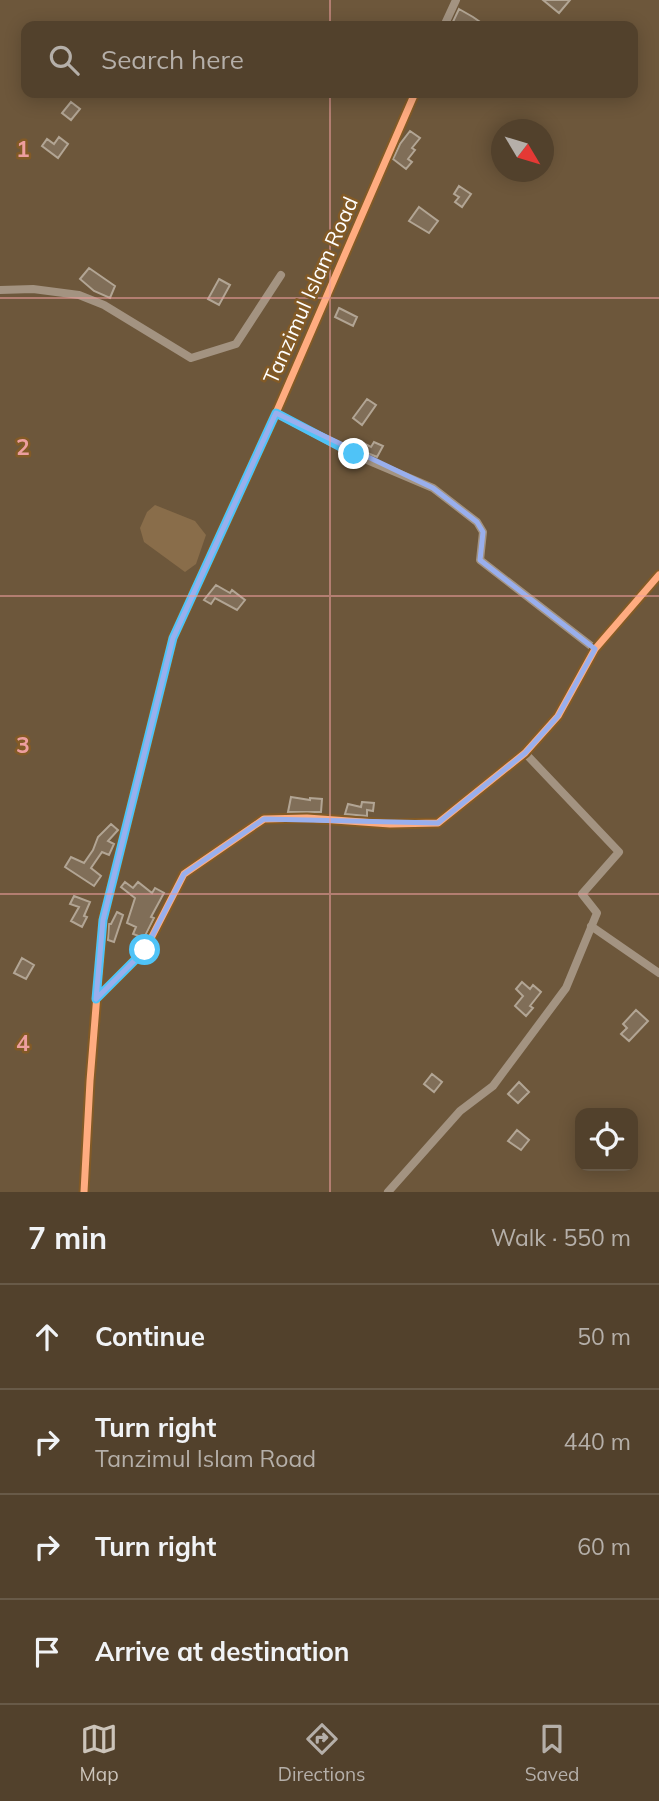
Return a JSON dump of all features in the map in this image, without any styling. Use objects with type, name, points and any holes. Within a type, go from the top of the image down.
[{"type":"street","points":[[446,21],[456,0]]},
{"type":"street","name":"Tanzimul Islam Road","points":[[84,1192],[103,920],[173,638],[276,413],[413,98]]},
{"type":"street","points":[[0,290],[33,289],[79,295],[104,305],[191,358],[236,344],[281,275]]},
{"type":"street","points":[[276,413],[354,454],[432,488],[477,522],[482,532],[480,560],[595,649]]},
{"type":"street","points":[[96,999],[145,950],[184,874],[264,819],[307,818],[390,824],[438,823],[525,753],[558,716],[595,649],[659,575]]},
{"type":"street","points":[[388,1192],[460,1111],[494,1086],[566,988],[597,913],[582,894],[619,852],[525,753]]},
{"type":"street","points":[[591,926],[659,973]]},
{"type":"highlighted area","points":[[276,413],[433,488],[477,522],[483,532],[480,560],[595,649],[558,716],[525,753],[438,823],[264,819],[184,874],[145,950],[96,999],[103,920],[173,638]]},
{"type":"shaded area","points":[[155,505],[195,521],[206,535],[196,564],[185,572],[144,542],[140,528],[147,512]]},
{"type":"building","points":[[543,0],[570,0],[559,13]]},
{"type":"building","points":[[459,9],[479,21],[453,21]]},
{"type":"building","points":[[71,102],[80,109],[71,120],[62,113]]},
{"type":"building","points":[[410,131],[420,138],[412,148],[415,150],[408,159],[412,162],[406,169],[393,159]]},
{"type":"building","points":[[59,137],[68,144],[58,158],[42,146],[47,139],[54,144]]},
{"type":"building","points":[[459,186],[471,194],[462,207],[455,202],[459,197],[454,194]]},
{"type":"building","points":[[419,207],[438,221],[429,233],[409,221]]},
{"type":"building","points":[[89,268],[115,286],[110,298],[94,291],[80,279]]},
{"type":"building","points":[[219,279],[230,285],[219,305],[208,299]]},
{"type":"building","points":[[339,308],[357,317],[353,326],[335,317]]},
{"type":"building","points":[[367,399],[376,405],[362,425],[353,418]]},
{"type":"building","points":[[355,439],[371,447],[374,442],[383,446],[377,457],[351,446]]},
{"type":"building","points":[[216,585],[230,593],[232,590],[245,600],[237,610],[215,598],[211,604],[204,600]]},
{"type":"building","points":[[291,797],[322,799],[321,812],[288,812]]},
{"type":"building","points":[[362,802],[374,803],[373,811],[367,810],[367,816],[345,814],[348,804],[361,807]]},
{"type":"building","points":[[111,824],[118,830],[108,841],[114,844],[109,855],[102,852],[91,868],[101,876],[94,886],[65,867],[71,857],[84,863],[98,837]]},
{"type":"building","points":[[125,882],[133,888],[138,882],[152,893],[155,888],[164,893],[151,917],[154,918],[144,938],[133,934],[136,927],[127,923],[135,898],[121,887]]},
{"type":"building","points":[[74,896],[90,902],[82,927],[71,921],[79,907],[70,904]]},
{"type":"building","points":[[117,912],[123,915],[114,942],[108,940],[109,924]]},
{"type":"building","points":[[22,958],[34,965],[26,979],[14,973]]},
{"type":"building","points":[[522,982],[530,989],[533,985],[541,992],[526,1016],[515,1006],[523,996],[516,989]]},
{"type":"building","points":[[636,1010],[648,1021],[629,1041],[621,1034],[627,1028],[623,1024]]},
{"type":"building","points":[[432,1074],[442,1082],[434,1092],[424,1084]]},
{"type":"building","points":[[519,1082],[529,1092],[518,1103],[508,1094]]},
{"type":"building","points":[[517,1130],[529,1140],[521,1150],[508,1141]]},
{"type":"cycle path","points":[[84,1192],[103,920],[173,638],[276,413],[413,98]]},
{"type":"cycle path","points":[[96,999],[145,950],[184,874],[264,819],[307,818],[390,824],[438,823],[525,753],[558,716],[595,649],[659,575]]},
{"type":"route","points":[[145,950],[96,999],[103,920],[173,638],[276,413],[354,454]]}]
